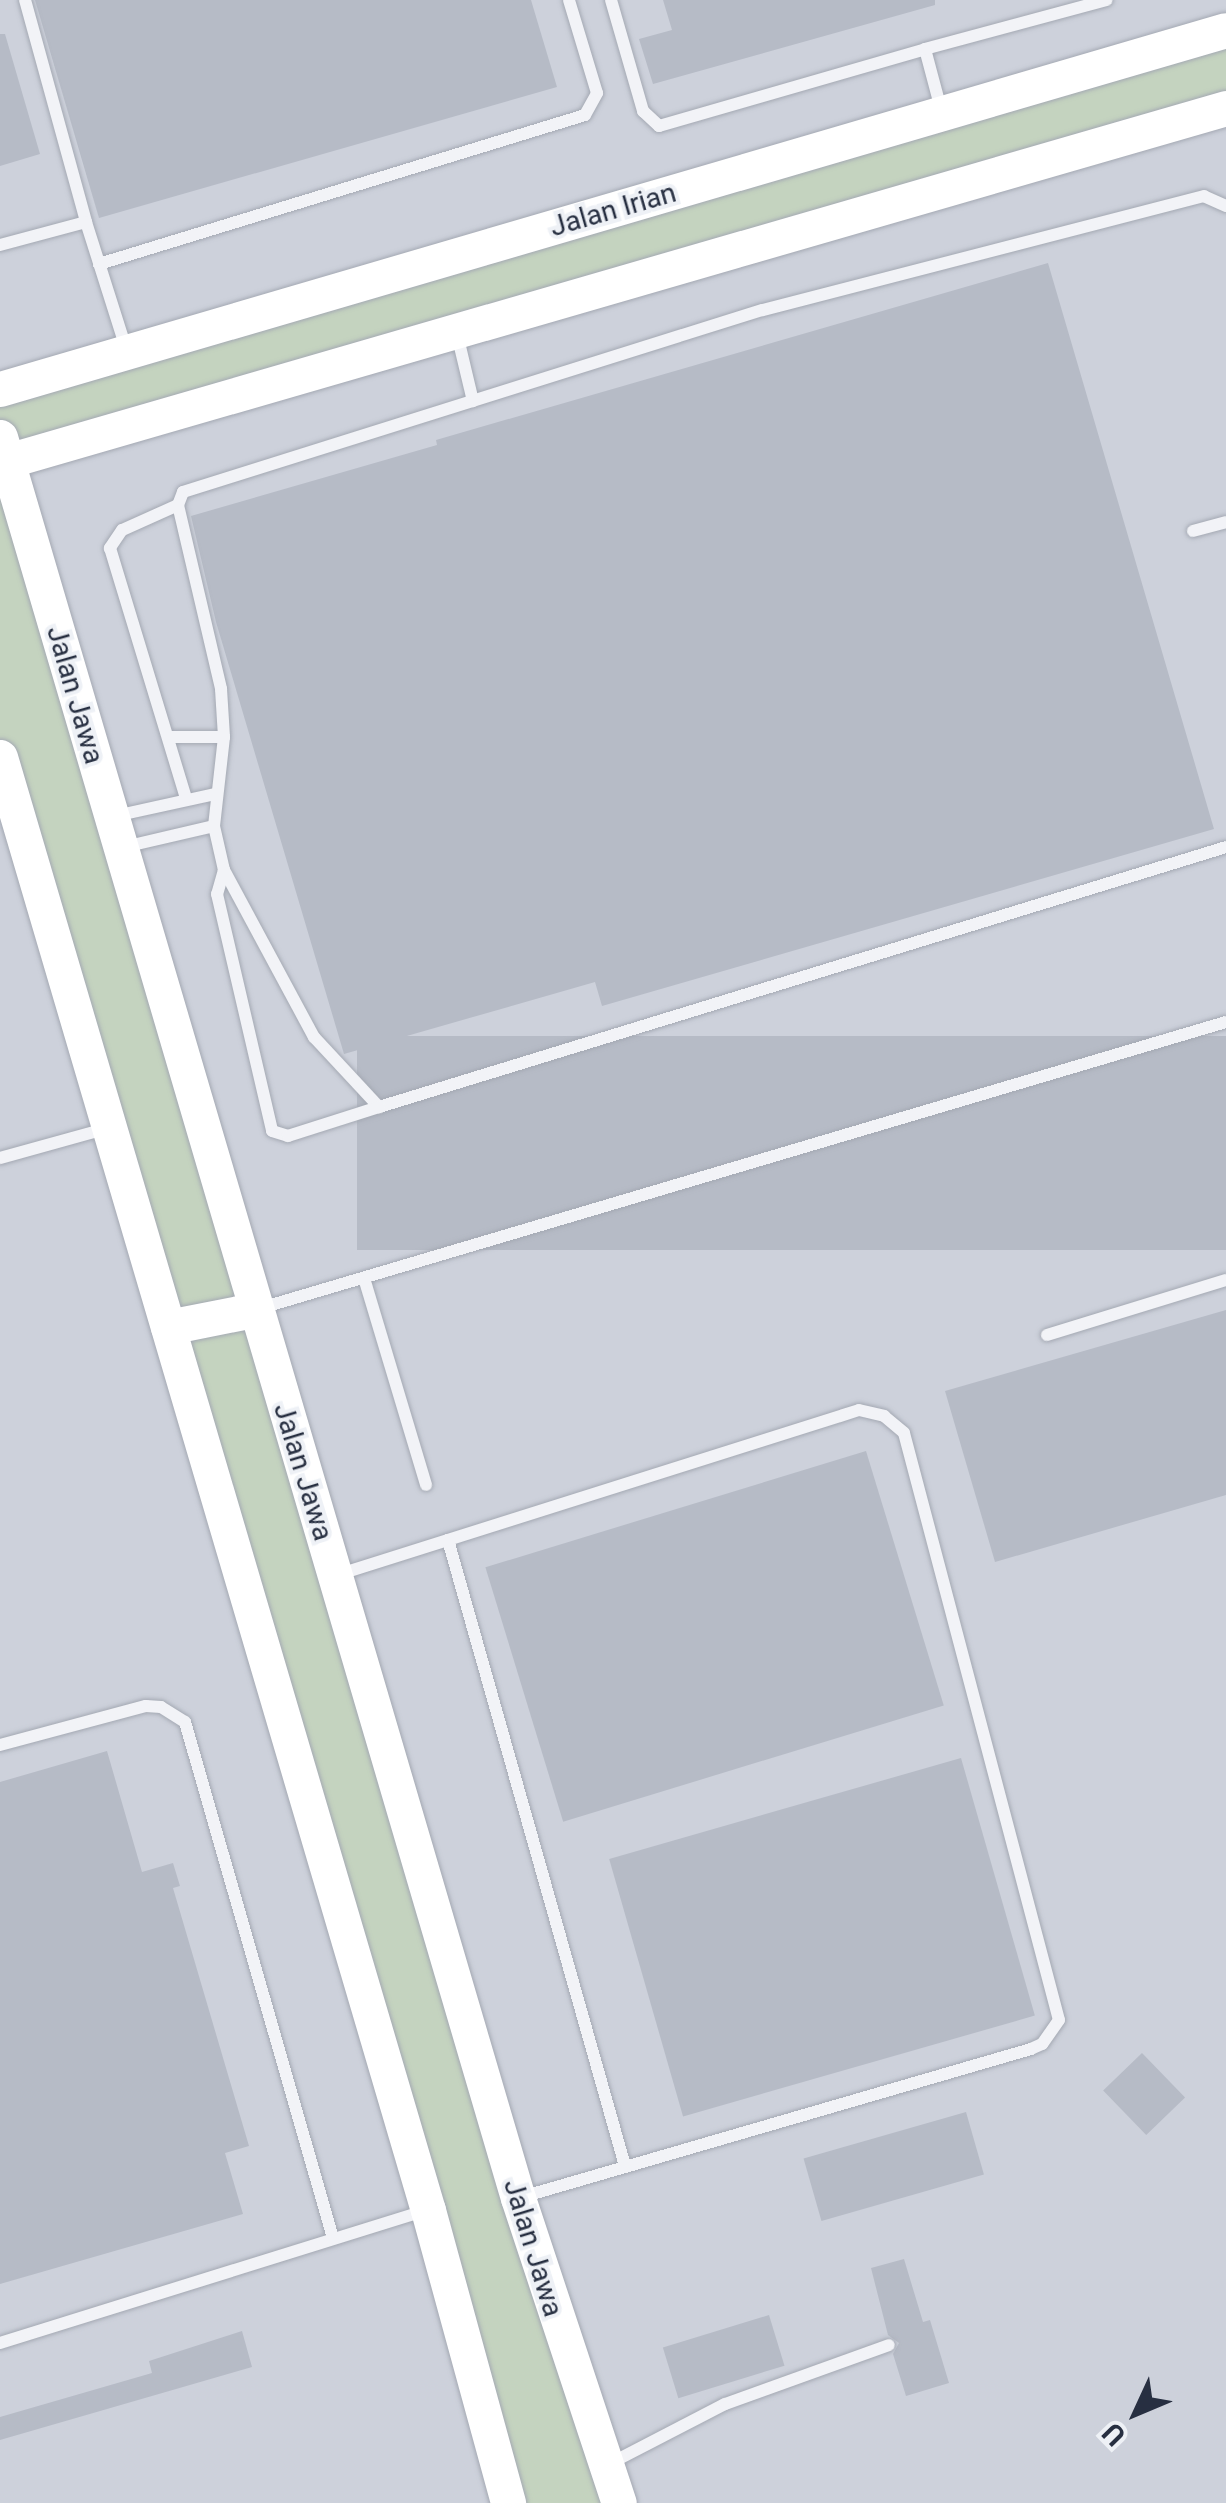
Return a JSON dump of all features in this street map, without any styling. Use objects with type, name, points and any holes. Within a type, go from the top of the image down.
[{"type":"street","name":"Jalan Irian","points":[[0,389],[1226,30]]},
{"type":"street","points":[[3,454],[456,332],[1226,108]]},
{"type":"street","name":"Jalan Jawa","points":[[3,454],[550,2305],[619,2503]]},
{"type":"street","points":[[0,757],[428,2210],[508,2503]]},
{"type":"street","points":[[168,1327],[254,1310]]},
{"type":"lane","points":[[25,0],[86,222],[127,352]]},
{"type":"lane","points":[[99,264],[585,115],[597,93],[570,0]]},
{"type":"lane","points":[[611,0],[643,111],[659,126],[1106,0]]},
{"type":"lane","points":[[925,48],[942,113]]},
{"type":"lane","points":[[379,1107],[314,1037],[224,870],[214,826],[224,738],[221,690],[178,505],[183,492],[762,310],[1204,196],[1226,206]]},
{"type":"lane","points":[[0,245],[86,222]]},
{"type":"lane","points":[[456,332],[472,401]]},
{"type":"lane","points":[[178,505],[122,530],[110,548],[186,798]]},
{"type":"lane","points":[[1193,531],[1226,522]]},
{"type":"lane","points":[[168,737],[224,738]]},
{"type":"lane","points":[[115,833],[186,798],[216,794]]},
{"type":"lane","points":[[115,833],[214,826]]},
{"type":"lane","points":[[224,870],[217,894],[272,1130],[288,1136],[1226,847]]},
{"type":"lane","points":[[254,1310],[1226,1022]]},
{"type":"lane","points":[[0,1158],[108,1128]]},
{"type":"lane","points":[[364,1278],[426,1485]]},
{"type":"lane","points":[[1047,1335],[1226,1280]]},
{"type":"lane","points":[[334,1576],[859,1410],[884,1416],[904,1434],[1060,2020],[1042,2044],[1031,2049],[518,2198]]},
{"type":"lane","points":[[448,1540],[625,2166]]},
{"type":"lane","points":[[0,1745],[146,1706],[161,1706],[185,1722],[333,2238]]},
{"type":"lane","points":[[0,2343],[428,2210]]},
{"type":"lane","points":[[608,2465],[724,2404],[889,2346]]},
{"type":"shaded area","points":[[0,0],[1226,0],[1226,2503],[0,2503]]},
{"type":"green space","points":[[1226,30],[1226,107],[8,462],[619,2503],[508,2503],[0,751],[0,389]]},
{"type":"building","points":[[35,0],[531,0],[557,87],[99,218]]},
{"type":"building","points":[[663,0],[935,0],[935,5],[653,84],[639,39],[672,30]]},
{"type":"building","points":[[0,34],[5,34],[40,154],[0,166]]},
{"type":"building","points":[[1048,263],[1214,829],[602,1006],[595,982],[344,1054],[216,622],[191,516],[437,445],[436,440]]},
{"type":"building","points":[[357,1036],[1226,1036],[1226,1250],[357,1250]]},
{"type":"building","points":[[1226,1310],[1226,1495],[995,1562],[945,1391]]},
{"type":"building","points":[[866,1451],[944,1705],[563,1822],[485,1567]]},
{"type":"building","points":[[107,1751],[142,1872],[173,1863],[180,1886],[173,1888],[249,2146],[225,2153],[243,2214],[0,2284],[0,1782]]},
{"type":"building","points":[[961,1758],[1035,2016],[683,2117],[609,1859]]},
{"type":"building","points":[[1142,2053],[1185,2098],[1146,2135],[1103,2091]]},
{"type":"building","points":[[966,2112],[984,2174],[821,2221],[804,2159]]},
{"type":"building","points":[[904,2259],[923,2322],[930,2320],[949,2383],[906,2396],[893,2354],[899,2343],[888,2335],[871,2268]]},
{"type":"building","points":[[769,2315],[784,2366],[678,2398],[663,2347]]},
{"type":"building","points":[[242,2331],[252,2367],[0,2440],[0,2417],[152,2373],[149,2361]]}]
